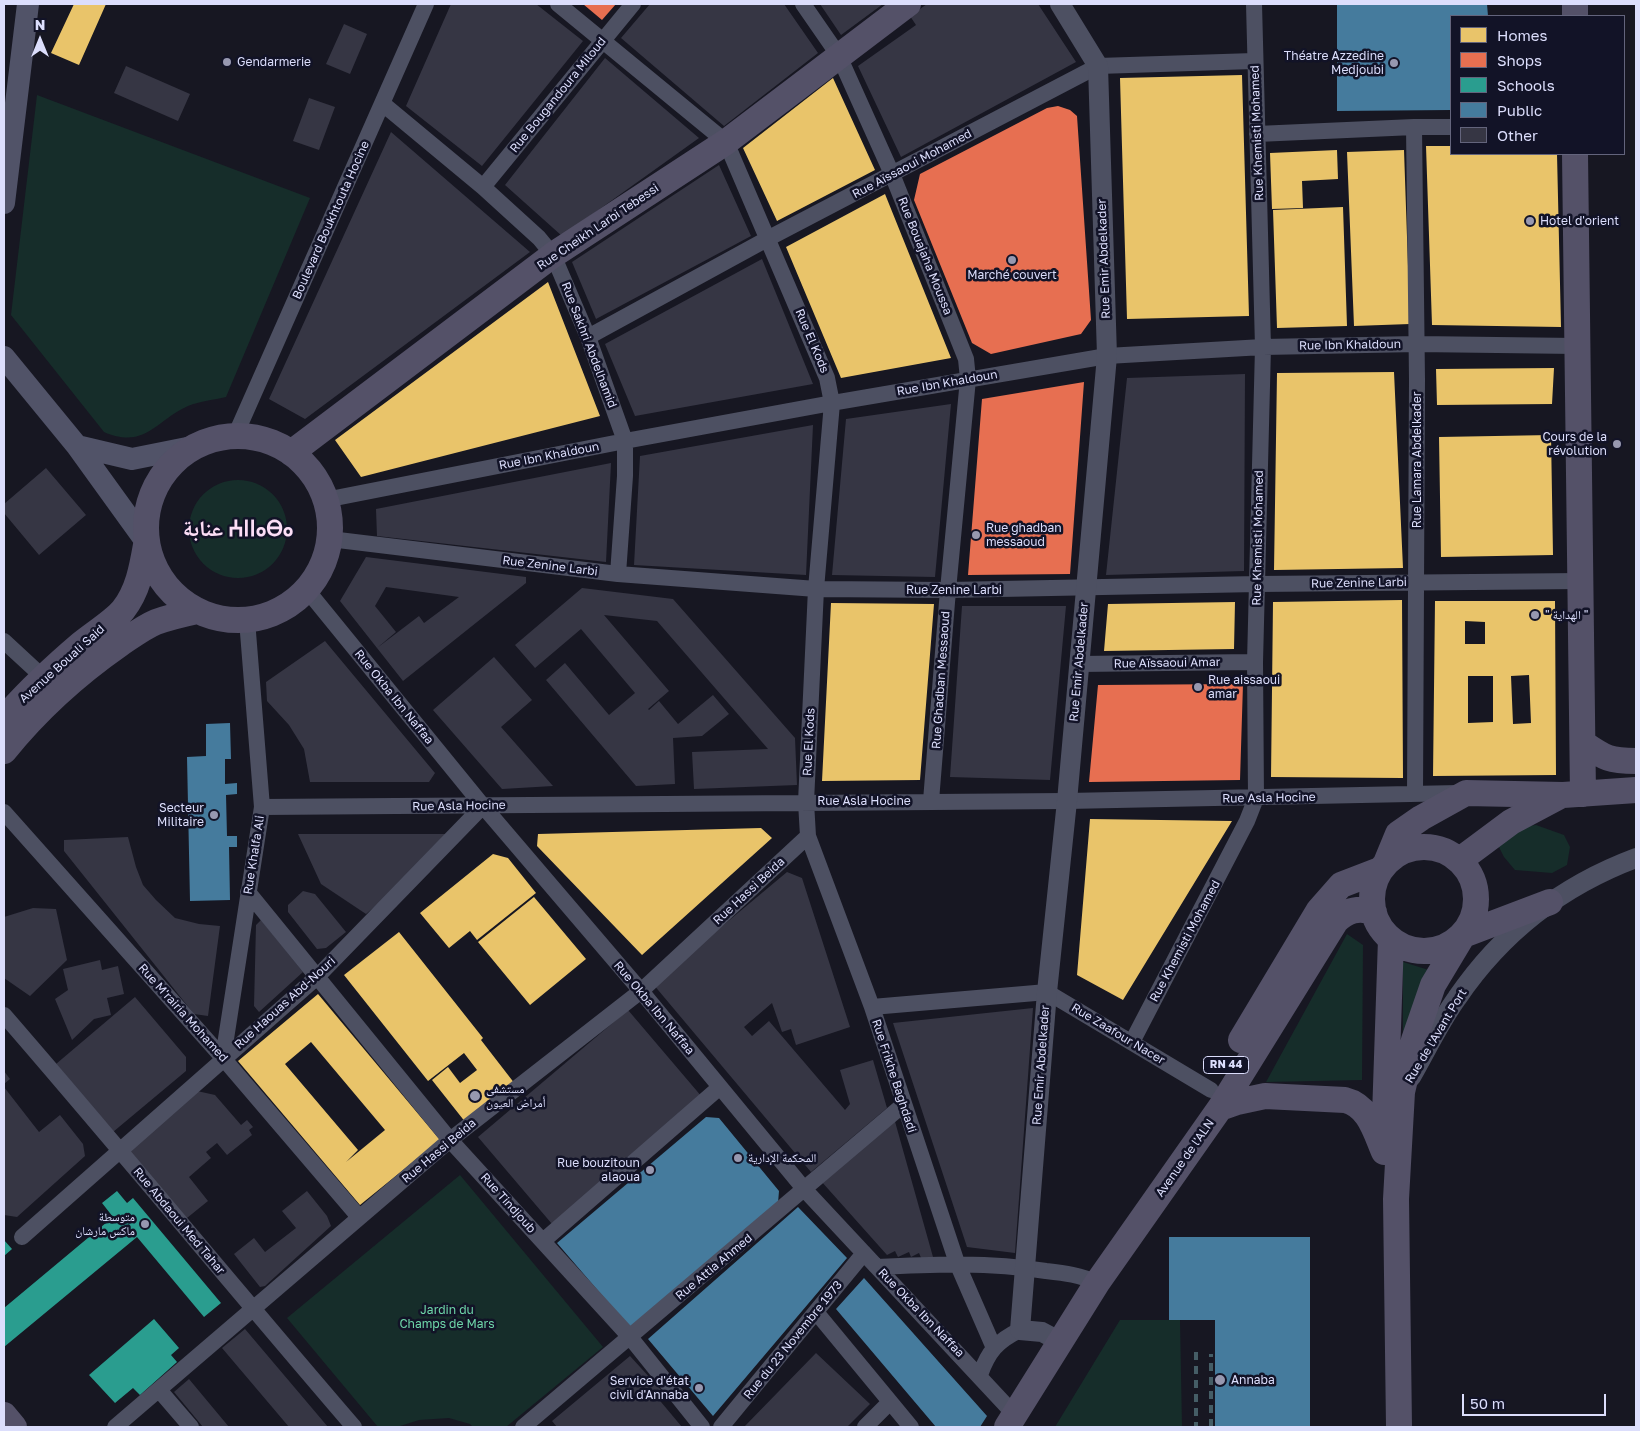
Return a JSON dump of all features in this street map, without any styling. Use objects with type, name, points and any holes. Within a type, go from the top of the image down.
[{"type":"main road","points":[[4,203],[28,4]]},
{"type":"main road","name":"Rue Cheikh Larbi Tebessi","points":[[291,453],[553,255],[726,142],[908,4]]},
{"type":"main road","points":[[1460,860],[1511,822],[1573,794],[1583,743],[1575,155]]},
{"type":"main road","points":[[4,357],[77,446],[147,543]]},
{"type":"main road","points":[[77,446],[132,459],[198,446],[216,439],[235,436],[273,443],[291,453],[306,466],[318,482],[326,500],[330,519],[330,539],[322,566],[306,590],[290,604],[269,615],[247,620],[222,619],[198,611],[173,594],[156,571],[147,543],[147,514],[156,486],[173,462],[198,446]]},
{"type":"main road","name":"Avenue Bouali Said","points":[[4,719],[17,704],[81,644],[123,610],[140,580],[147,543]]},
{"type":"main road","name":"Avenue Bouali Said","points":[[4,751],[33,718],[79,675],[110,652],[154,623],[172,616],[198,611]]},
{"type":"main road","points":[[1583,743],[1600,755],[1614,761],[1636,761]]},
{"type":"main road","name":"Rue Asla Hocine","points":[[1466,793],[1573,794],[1636,790]]},
{"type":"main road","points":[[1341,885],[1398,834],[1421,818],[1466,793]]},
{"type":"main road","points":[[1398,834],[1374,883],[1372,898],[1374,912],[1383,932],[1404,947],[1420,951],[1436,950],[1451,944],[1463,935],[1550,902]]},
{"type":"main road","points":[[1383,867],[1399,853],[1414,847],[1431,847],[1447,851],[1460,860],[1470,874],[1476,889],[1477,905],[1473,921],[1433,985],[1414,1040],[1402,1092],[1396,1199],[1399,1427]]},
{"type":"main road","name":"Avenue de l'ALN","points":[[1215,1099],[1319,910],[1341,885],[1383,867]]},
{"type":"main road","name":"Avenue de l'ALN","points":[[1011,1421],[1061,1342],[1090,1280],[1336,921],[1355,909],[1363,908],[1374,912]]},
{"type":"main road","points":[[1382,1427],[1384,1152],[1391,939]]},
{"type":"main road","points":[[1215,1099],[1236,1102],[1265,1096],[1345,1100],[1352,1102],[1364,1110],[1384,1152]]},
{"type":"main road","points":[[4,1415],[14,1427]]},
{"type":"street","name":"Boulevard Boukhtouta Hocine","points":[[235,436],[426,4]]},
{"type":"street","name":"Rue El Kods","points":[[558,4],[726,142],[769,238],[827,378],[832,403],[816,589],[806,802]]},
{"type":"street","name":"Rue Bougandoura Miloud","points":[[483,187],[633,4]]},
{"type":"street","name":"Rue Bouajaha Moussa","points":[[803,4],[839,56],[892,174],[966,359],[968,379]]},
{"type":"street","name":"Rue Emir Abdelkader","points":[[1020,1330],[1047,992],[1067,801],[1107,356],[1098,66],[1060,4]]},
{"type":"street","name":"Rue Khemisti Mohamed","points":[[1132,1042],[1247,821],[1256,798],[1255,662],[1263,347],[1254,62],[1254,4]]},
{"type":"street","name":"Rue Aïssaoui Mohamed","points":[[588,337],[769,238],[1098,66],[1254,62]]},
{"type":"street","name":"Rue Sakhri Abdelhamid","points":[[383,104],[483,187],[539,238],[553,255],[588,337],[624,440],[625,476],[618,574]]},
{"type":"street","name":"Rue Lamara Abdelkader","points":[[1414,127],[1417,344],[1416,794]]},
{"type":"street","points":[[1257,134],[1450,127]]},
{"type":"street","name":"Rue Ibn Khaldoun","points":[[326,500],[624,440],[1107,356],[1263,347],[1417,344],[1577,346]]},
{"type":"street","name":"Rue Ghadban Messaoud","points":[[931,801],[968,379]]},
{"type":"street","name":"Rue Zenine Larbi","points":[[330,539],[618,574],[816,589],[948,590],[1258,584],[1581,581]]},
{"type":"street","name":"Rue Okba Ibn Naffaa","points":[[306,590],[483,806],[641,991],[805,1190],[980,1375],[1011,1421]]},
{"type":"street","name":"Rue Khalfa Ali","points":[[223,1058],[262,808],[247,620]]},
{"type":"street","points":[[4,641],[44,678]]},
{"type":"street","name":"Rue Aïssaoui Amar","points":[[1079,664],[1255,662]]},
{"type":"street","name":"Rue Asla Hocine","points":[[262,808],[1067,801],[1466,793]]},
{"type":"street","name":"Rue Frikhe Baghdadi","points":[[806,802],[808,836],[872,1007],[957,1263],[994,1348]]},
{"type":"street","name":"Rue Haouas Abd-Nouri","points":[[22,1237],[317,977],[483,806]]},
{"type":"street","name":"Rue M'rairia Mohamed","points":[[4,812],[223,1058],[359,1218]]},
{"type":"street","name":"Rue Hassi Beida","points":[[116,1427],[450,1140],[641,991],[808,836]]},
{"type":"street","name":"Rue de l'Avant Port","points":[[1402,1092],[1455,1000],[1496,947],[1550,902],[1585,881],[1636,858]]},
{"type":"street","name":"Rue Tindjoub","points":[[248,892],[450,1140],[630,1337],[702,1427]]},
{"type":"street","points":[[872,1007],[1047,992]]},
{"type":"street","name":"Rue Zaafour Nacer","points":[[1047,992],[1132,1042],[1215,1099]]},
{"type":"street","name":"Rue Abdaoui Med Tahar","points":[[4,1014],[121,1150],[252,1309],[354,1427]]},
{"type":"street","points":[[543,1241],[720,1087]]},
{"type":"street","name":"Rue Attia Ahmed","points":[[531,1425],[630,1337],[903,1105]]},
{"type":"street","name":"Rue du 23 Novembre 1973","points":[[721,1427],[864,1253]]},
{"type":"street","points":[[877,1267],[957,1263],[1026,1268],[1090,1280]]},
{"type":"street","points":[[816,1312],[911,1427]]},
{"type":"street","points":[[980,1375],[986,1359],[994,1348],[1007,1336],[1020,1330],[1042,1332],[1061,1342]]},
{"type":"street","points":[[160,1391],[191,1427]]},
{"type":"street","points":[[865,1427],[890,1402]]},
{"type":"green space","points":[[37,95],[310,198],[226,397],[188,406],[149,431],[130,438],[118,437],[104,432],[11,315]]},
{"type":"green space","points":[[238,480],[257,484],[272,495],[283,510],[287,529],[283,548],[272,563],[257,574],[238,578],[219,574],[204,563],[193,548],[189,529],[193,510],[204,495],[219,484]]},
{"type":"green space","points":[[1536,825],[1564,835],[1570,847],[1567,865],[1552,873],[1515,870],[1504,857],[1497,843],[1507,829]]},
{"type":"green space","points":[[1347,934],[1363,945],[1362,1080],[1266,1082]]},
{"type":"green space","points":[[1403,962],[1432,971],[1403,1041]]},
{"type":"green space","name":"Jardin du Champs de Mars","points":[[460,1175],[603,1347],[506,1427],[473,1427],[470,1424],[449,1418],[419,1420],[397,1427],[378,1427],[287,1318]]},
{"type":"green space","points":[[1120,1320],[1180,1320],[1182,1427],[1055,1427]]},
{"type":"building: Homes","points":[[74,4],[106,4],[79,65],[51,53]]},
{"type":"building: Homes","points":[[1242,75],[1249,316],[1127,319],[1120,78]]},
{"type":"building: Homes","points":[[833,78],[875,170],[777,221],[743,148]]},
{"type":"building: Homes","points":[[1426,146],[1450,146],[1450,155],[1557,155],[1561,327],[1432,325]]},
{"type":"building: Homes","points":[[1337,150],[1338,179],[1302,181],[1303,208],[1272,209],[1270,153]]},
{"type":"building: Homes","points":[[1404,150],[1410,324],[1354,326],[1347,152]]},
{"type":"building: Homes","points":[[885,194],[951,358],[841,378],[786,247]]},
{"type":"building: Homes","points":[[1343,207],[1347,326],[1277,328],[1273,210]]},
{"type":"building: Homes","points":[[548,282],[600,416],[361,477],[335,440]]},
{"type":"building: Homes","points":[[1554,368],[1552,404],[1437,405],[1436,369]]},
{"type":"building: Homes","points":[[1394,372],[1403,568],[1274,570],[1277,373]]},
{"type":"building: Homes","points":[[1551,435],[1553,555],[1441,557],[1439,437]]},
{"type":"building: Homes","points":[[1402,600],[1403,778],[1271,777],[1273,602]]},
{"type":"building: Homes","points":[[1435,601],[1555,601],[1556,775],[1433,776]],"holes":[[[1465,621],[1485,622],[1485,644],[1465,644]],[[1529,675],[1531,723],[1513,724],[1511,676]],[[1468,676],[1493,676],[1493,722],[1468,723]]]},
{"type":"building: Homes","points":[[1235,602],[1234,649],[1104,651],[1108,604]]},
{"type":"building: Homes","points":[[831,603],[934,604],[920,780],[822,781]]},
{"type":"building: Homes","points":[[1090,819],[1232,821],[1123,1000],[1077,975]]},
{"type":"building: Homes","points":[[761,828],[772,838],[642,955],[537,846],[538,834]]},
{"type":"building: Homes","points":[[493,854],[508,858],[536,893],[477,940],[470,931],[449,948],[420,913]]},
{"type":"building: Homes","points":[[534,897],[586,959],[530,1005],[478,942]]},
{"type":"building: Homes","points":[[399,932],[483,1038],[481,1040],[515,1084],[466,1123],[432,1080],[448,1067],[460,1083],[477,1070],[464,1053],[428,1081],[344,975]]},
{"type":"building: Homes","points":[[318,994],[440,1140],[360,1205],[238,1061]],"holes":[[[311,1042],[385,1130],[346,1162],[358,1150],[285,1064]]]},
{"type":"building: Shops","points":[[583,4],[616,4],[602,20]]},
{"type":"building: Shops","name":"Marché couvert","points":[[1058,106],[1070,110],[1077,116],[1091,320],[1081,334],[991,354],[972,343],[914,200],[920,174],[1047,108]]},
{"type":"building: Shops","points":[[1084,382],[1070,574],[968,575],[982,399]]},
{"type":"building: Shops","points":[[1243,684],[1240,780],[1089,782],[1098,685]]},
{"type":"building: Schools","points":[[117,1191],[127,1203],[133,1198],[221,1303],[204,1317],[137,1237],[4,1347],[4,1308],[113,1217],[102,1203]]},
{"type":"building: Schools","points":[[4,1240],[12,1249],[4,1256]]},
{"type":"building: Schools","points":[[154,1319],[179,1348],[171,1355],[177,1362],[140,1395],[133,1388],[115,1403],[89,1375]]},
{"type":"building: Public","name":"Théatre Azzedine Medjoubi","points":[[1487,4],[1488,15],[1450,15],[1450,110],[1337,111],[1337,5]]},
{"type":"building: Public","points":[[230,723],[231,759],[225,759],[225,784],[237,783],[237,794],[226,795],[227,836],[237,836],[237,847],[229,847],[230,900],[190,901],[187,757],[206,756],[206,724]]},
{"type":"building: Public","points":[[706,1117],[719,1118],[779,1191],[778,1203],[631,1329],[557,1243]]},
{"type":"building: Public","points":[[798,1207],[847,1258],[713,1416],[648,1339]]},
{"type":"building: Public","points":[[1169,1237],[1310,1237],[1310,1427],[1215,1427],[1215,1320],[1169,1320]]},
{"type":"building: Public","points":[[864,1278],[987,1416],[980,1427],[936,1427],[836,1309]]},
{"type":"building: Other","points":[[451,4],[536,4],[583,41],[482,166],[406,106]]},
{"type":"building: Other","points":[[650,4],[784,4],[818,53],[724,126],[621,38]]},
{"type":"building: Other","points":[[820,4],[883,4],[841,35]]},
{"type":"building: Other","points":[[927,4],[1038,4],[1076,62],[901,157],[858,66],[916,25],[910,16]]},
{"type":"building: Other","points":[[344,24],[367,34],[350,74],[326,64]]},
{"type":"building: Other","points":[[605,58],[699,138],[562,236],[505,185]]},
{"type":"building: Other","points":[[126,66],[190,94],[178,121],[114,93]]},
{"type":"building: Other","points":[[309,98],[335,107],[319,150],[293,141]]},
{"type":"building: Other","points":[[391,132],[530,252],[305,419],[269,399]]},
{"type":"building: Other","points":[[719,165],[751,236],[596,319],[572,262]]},
{"type":"building: Other","points":[[762,259],[813,384],[635,416],[605,344]]},
{"type":"building: Other","points":[[1245,374],[1244,571],[1106,575],[1127,378]]},
{"type":"building: Other","points":[[951,404],[935,577],[832,575],[846,419]]},
{"type":"building: Other","points":[[813,425],[806,575],[634,565],[640,456]]},
{"type":"building: Other","points":[[611,463],[606,562],[377,536],[376,509]]},
{"type":"building: Other","points":[[46,468],[86,515],[39,555],[4,513],[4,504]]},
{"type":"building: Other","points":[[366,557],[526,577],[526,583],[403,681],[377,648],[340,601]],"holes":[[[386,587],[459,597],[424,623],[419,616],[377,648],[396,632],[375,606]]]},
{"type":"building: Other","points":[[582,588],[673,599],[795,738],[797,785],[694,789],[692,752],[768,749],[657,621],[604,615],[669,691],[649,710],[659,701],[678,724],[713,695],[729,714],[702,736],[673,738],[675,784],[636,786],[546,680],[565,663],[609,715],[635,693],[581,629],[535,668],[515,645]]},
{"type":"building: Other","points":[[962,606],[1066,606],[1050,780],[950,777]]},
{"type":"building: Other","points":[[325,641],[435,773],[429,782],[310,782],[304,749],[289,725],[267,701],[266,682]]},
{"type":"building: Other","points":[[494,657],[532,700],[501,727],[553,786],[502,789],[433,710]]},
{"type":"building: Other","points":[[298,834],[446,834],[451,842],[366,914],[321,884]]},
{"type":"building: Other","points":[[128,837],[143,885],[156,900],[175,918],[199,924],[220,926],[208,1016],[194,1014],[64,851],[64,840]]},
{"type":"building: Other","points":[[787,872],[802,878],[850,1027],[796,1045],[791,1029],[782,1032],[772,1003],[744,1027],[752,1036],[769,1021],[845,1110],[850,1104],[840,1070],[873,1060],[887,1108],[811,1172],[653,984]]},
{"type":"building: Other","points":[[303,891],[315,894],[346,932],[326,948],[317,949],[288,912],[288,905]]},
{"type":"building: Other","points":[[33,908],[56,909],[67,960],[30,996],[4,978],[4,917]]},
{"type":"building: Other","points":[[261,920],[303,972],[259,1012],[254,1006],[256,925]]},
{"type":"building: Other","points":[[100,960],[102,970],[118,966],[124,994],[107,998],[111,1015],[94,1019],[72,1040],[55,999],[68,990],[63,969]]},
{"type":"building: Other","points":[[135,997],[186,1057],[186,1071],[113,1132],[56,1064]]},
{"type":"building: Other","points":[[1033,1008],[1015,1253],[967,1247],[893,1023]]},
{"type":"building: Other","points":[[628,1010],[702,1097],[552,1224],[478,1137]]},
{"type":"building: Other","points":[[4,1071],[10,1079],[4,1084]]},
{"type":"building: Other","points":[[4,1087],[39,1132],[60,1115],[83,1144],[85,1156],[17,1217],[4,1215]]},
{"type":"building: Other","points":[[197,1091],[215,1095],[241,1125],[247,1120],[253,1127],[249,1130],[252,1135],[227,1155],[217,1143],[206,1152],[211,1158],[189,1177],[208,1201],[182,1222],[124,1151]]},
{"type":"building: Other","points":[[894,1118],[933,1257],[922,1260],[919,1253],[911,1257],[909,1252],[898,1257],[895,1251],[887,1255],[821,1181]]},
{"type":"building: Other","points":[[307,1191],[327,1216],[331,1226],[265,1286],[260,1287],[234,1254],[254,1238],[265,1252],[296,1228],[282,1211]]},
{"type":"building: Other","points":[[245,1329],[328,1427],[289,1427],[222,1348]]},
{"type":"building: Other","points":[[816,1353],[870,1404],[847,1427],[744,1427]]},
{"type":"building: Other","points":[[630,1356],[662,1391],[656,1396],[682,1427],[557,1427],[552,1421]]},
{"type":"building: Other","points":[[189,1379],[229,1427],[203,1427],[174,1392]]},
{"type":"railway","points":[[1196,1352],[1196,1427]]},
{"type":"railway","points":[[1211,1354],[1211,1427]]},
{"type":"place","name":"Gendarmerie","points":[[227,62]]},
{"type":"place","name":"Théatre Azzedine Medjoubi","points":[[1394,63]]},
{"type":"place","name":"Hotel d'orient","points":[[1530,221]]},
{"type":"place","name":"Marché couvert","points":[[1012,260]]},
{"type":"place","name":"Cours de la révolution","points":[[1617,444]]},
{"type":"place","name":"Rue ghadban messaoud","points":[[976,535]]},
{"type":"place","name":"\" الهداية \"","points":[[1535,615]]},
{"type":"place","name":"Rue aissaoui amar","points":[[1198,687]]},
{"type":"place","name":"Secteur Militaire","points":[[214,815]]},
{"type":"place","name":"مستشفى أمراض العيون","points":[[475,1096]]},
{"type":"place","name":"المحكمة الإدارية","points":[[738,1158]]},
{"type":"place","name":"Rue bouzitoun alaoua","points":[[650,1170]]},
{"type":"place","name":"متوسطة ماكس مارشان","points":[[145,1224]]},
{"type":"place","name":"Annaba","points":[[1220,1380]]},
{"type":"place","name":"Service d'état civil d'Annaba","points":[[699,1388]]},
{"type":"district","name":"عنابة ⵄⵏⵏⴰⴱⴰ","points":[[238,529]]}]
